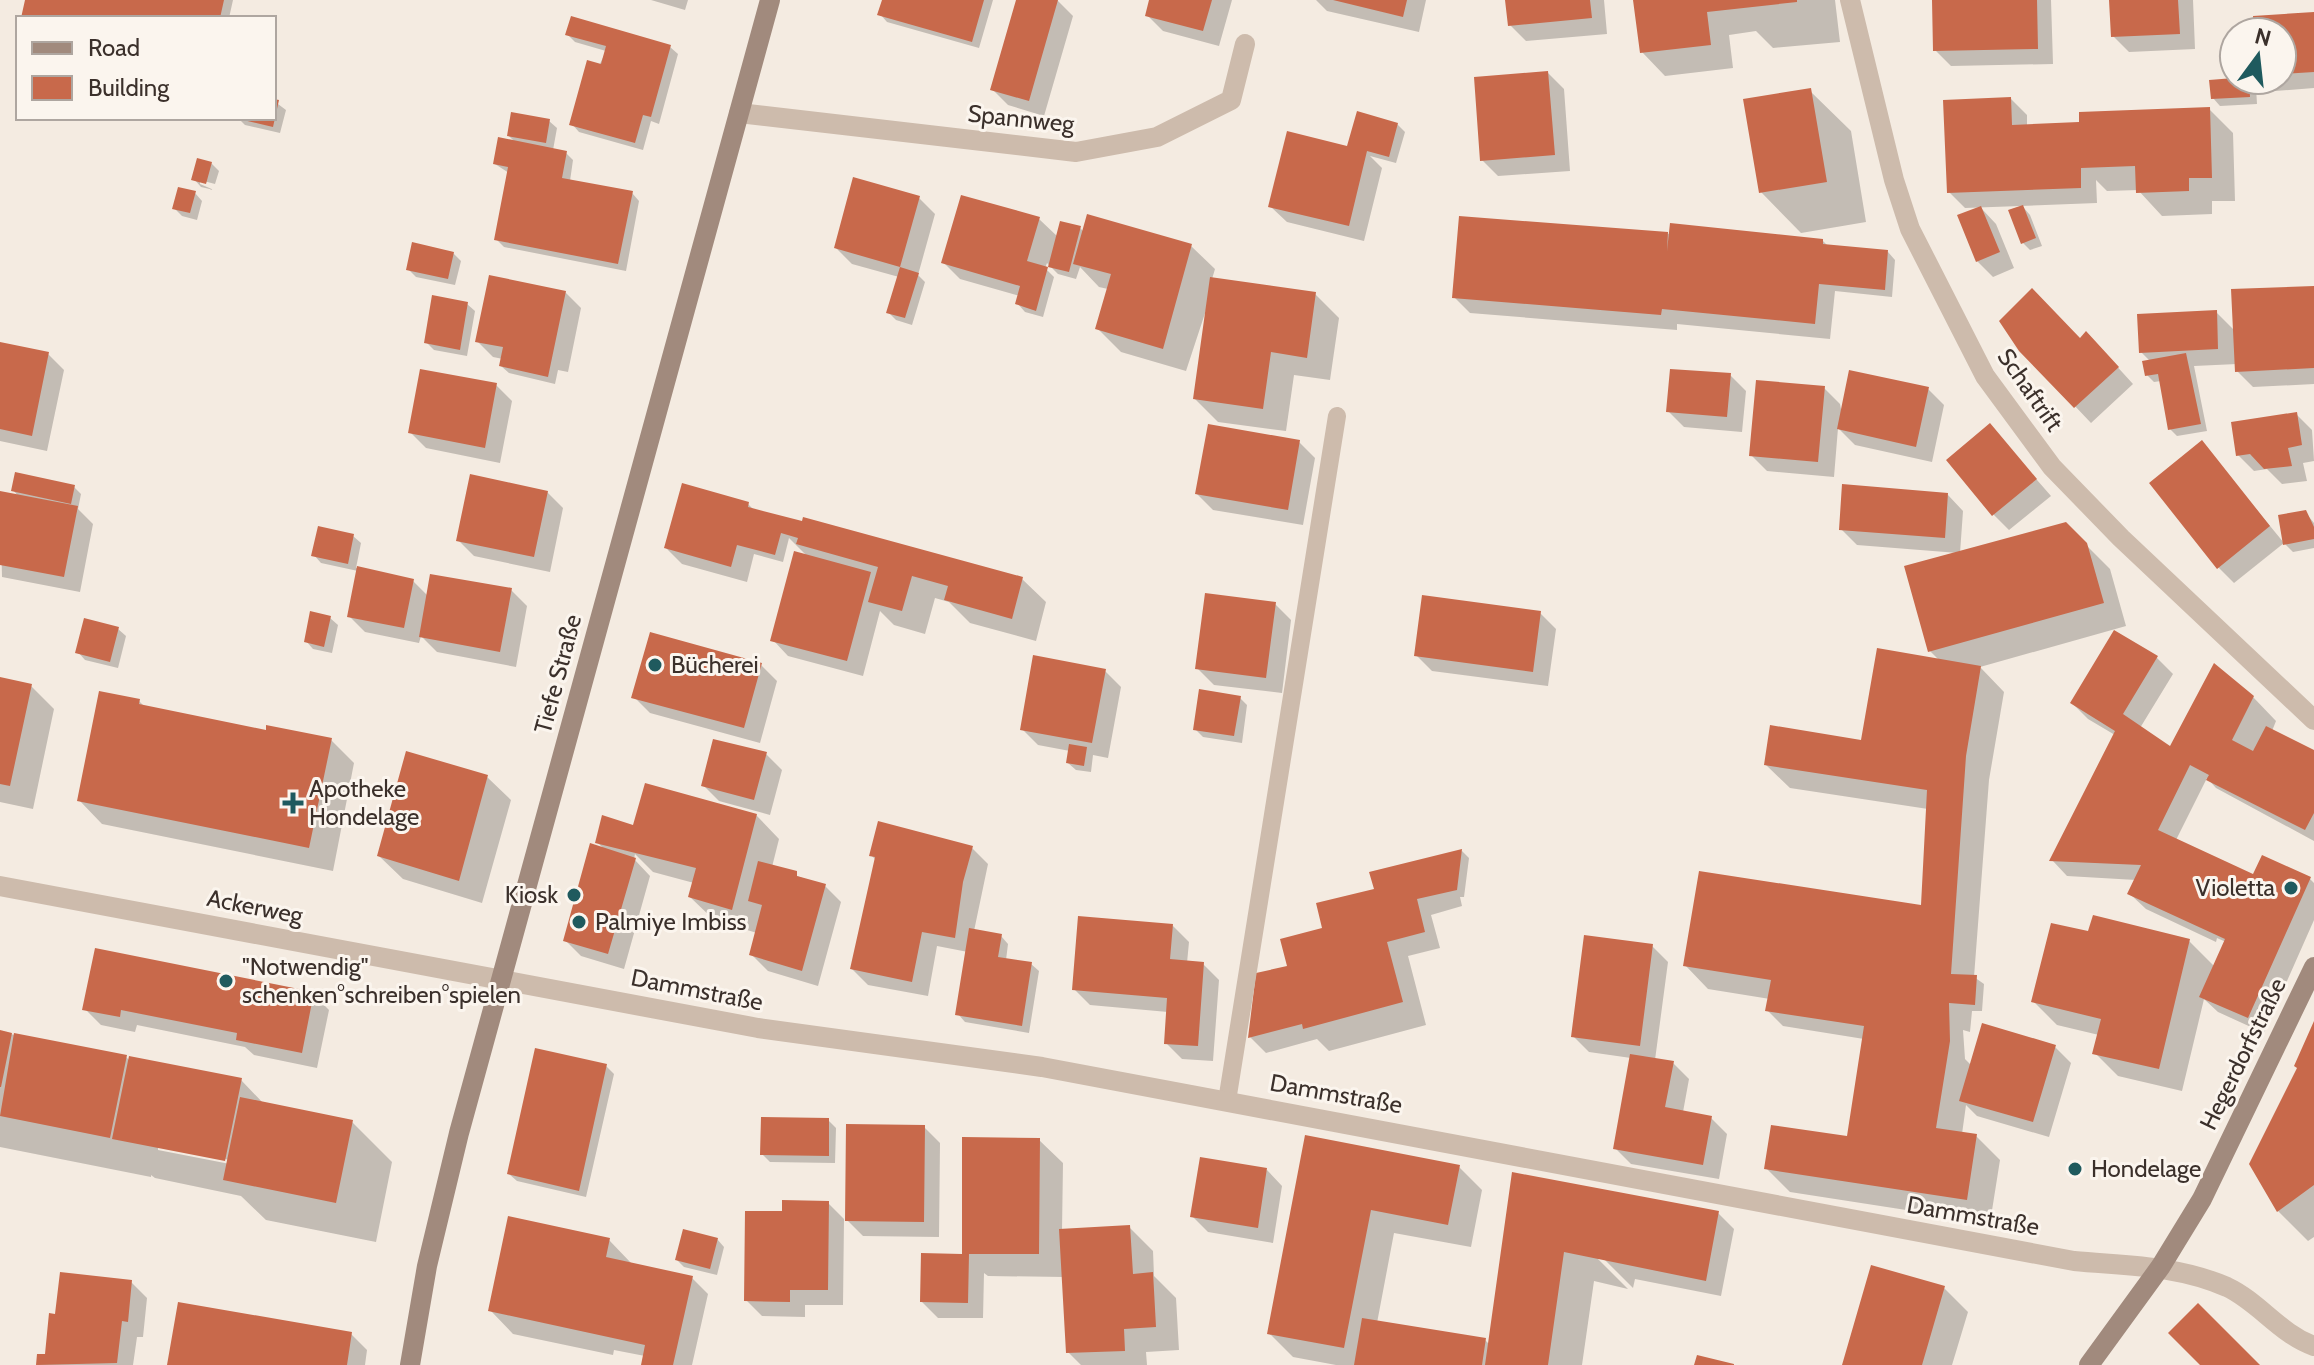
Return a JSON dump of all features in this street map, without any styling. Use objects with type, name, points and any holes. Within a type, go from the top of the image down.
[{"type":"main road","name":"Tiefe Straße","points":[[410,1365],[431,1252],[501,978],[770,0]]},
{"type":"main road","name":"Hegerdorfstraße","points":[[2089,1365],[2161,1266],[2202,1199],[2314,967]]},
{"type":"street","name":"Schaftrift","points":[[1850,0],[1894,180],[1910,229],[1985,376],[2052,467],[2121,538],[2314,720]]},
{"type":"street","name":"Spannweg","points":[[739,113],[1076,152],[1157,137],[1231,100],[1245,44]]},
{"type":"street","name":"Ackerweg","points":[[0,886],[501,978]]},
{"type":"street","name":"Dammstraße","points":[[501,978],[758,1028],[1042,1067],[2074,1261],[2161,1266],[2229,1288],[2296,1340],[2314,1346]]},
{"type":"lane","points":[[1227,1101],[1337,416]]},
{"type":"building","points":[[25,0],[224,0],[220,16],[21,16]]},
{"type":"building","points":[[882,0],[984,0],[972,42],[877,15]]},
{"type":"building","points":[[1016,0],[1058,0],[1029,101],[990,90]]},
{"type":"building","points":[[1149,0],[1212,0],[1203,31],[1145,16]]},
{"type":"building","points":[[1333,0],[1407,0],[1403,17]]},
{"type":"building","points":[[1505,0],[1590,0],[1592,18],[1508,26]]},
{"type":"building","points":[[1633,0],[1797,2],[1707,12],[1711,45],[1640,53]]},
{"type":"building","points":[[1932,0],[2037,0],[2038,49],[1933,51]]},
{"type":"building","points":[[2109,0],[2178,0],[2180,34],[2111,37]]},
{"type":"building","points":[[2314,12],[2314,72],[2298,73],[2298,16],[2253,16]]},
{"type":"building","points":[[571,16],[671,45],[651,117],[643,115],[635,143],[569,125],[587,60],[601,64],[606,46],[565,35]]},
{"type":"building","points":[[1548,71],[1555,155],[1480,161],[1474,77]]},
{"type":"building","points":[[2218,79],[2218,96],[2250,97],[2211,99],[2209,80]]},
{"type":"building","points":[[1811,88],[1827,182],[1759,193],[1743,99]]},
{"type":"building","points":[[2011,97],[2012,125],[2079,122],[2079,112],[2210,107],[2212,178],[2189,178],[2189,191],[2136,193],[2135,166],[2081,168],[2081,188],[1947,193],[1943,100]]},
{"type":"building","points":[[1357,111],[1398,123],[1389,157],[1367,151],[1349,226],[1268,207],[1287,131],[1347,146]]},
{"type":"building","points":[[511,112],[550,119],[546,143],[507,136]]},
{"type":"building","points":[[243,120],[275,120],[273,127]]},
{"type":"building","points":[[498,137],[567,151],[562,178],[633,191],[618,264],[494,240],[508,167],[493,164]]},
{"type":"building","points":[[197,158],[212,162],[206,184],[191,180]]},
{"type":"building","points":[[853,177],[920,196],[900,267],[834,248]]},
{"type":"building","points":[[178,187],[196,191],[190,213],[172,209]]},
{"type":"building","points":[[961,195],[1040,217],[1027,261],[1048,267],[1036,311],[1015,304],[1020,286],[941,263]]},
{"type":"building","points":[[2023,205],[2036,238],[2021,244],[2008,210]]},
{"type":"building","points":[[1981,206],[2000,252],[1976,262],[1957,215]]},
{"type":"building","points":[[1087,214],[1192,244],[1163,349],[1095,329],[1111,274],[1073,264]]},
{"type":"building","points":[[1459,216],[1668,232],[1667,251],[1670,223],[1823,239],[1823,244],[1888,250],[1885,290],[1819,284],[1815,324],[1662,309],[1661,315],[1452,298]]},
{"type":"building","points":[[1060,221],[1081,226],[1069,272],[1048,267]]},
{"type":"building","points":[[412,242],[454,252],[448,279],[406,270]]},
{"type":"building","points":[[900,267],[919,273],[905,318],[886,313]]},
{"type":"building","points":[[489,275],[566,291],[548,377],[499,366],[503,347],[475,342]]},
{"type":"building","points":[[1210,277],[1316,292],[1307,358],[1271,352],[1263,409],[1193,399]]},
{"type":"building","points":[[2314,286],[2314,368],[2235,372],[2231,289]]},
{"type":"building","points":[[2032,288],[2080,338],[2086,331],[2119,367],[2074,408],[2019,351],[1999,321]]},
{"type":"building","points":[[432,295],[468,302],[460,350],[424,343]]},
{"type":"building","points":[[2217,310],[2218,349],[2139,353],[2137,314]]},
{"type":"building","points":[[0,342],[49,352],[32,436],[0,429]]},
{"type":"building","points":[[2186,353],[2201,424],[2168,430],[2158,374],[2145,376],[2142,361]]},
{"type":"building","points":[[420,369],[497,383],[485,448],[408,433]]},
{"type":"building","points":[[1670,369],[1731,373],[1727,417],[1666,412]]},
{"type":"building","points":[[1849,370],[1929,387],[1916,447],[1837,429]]},
{"type":"building","points":[[1756,380],[1825,386],[1818,462],[1749,456]]},
{"type":"building","points":[[2297,412],[2302,445],[2288,448],[2292,466],[2264,469],[2250,454],[2236,456],[2231,422]]},
{"type":"building","points":[[1990,423],[2037,479],[1992,516],[1946,460]]},
{"type":"building","points":[[1208,424],[1300,440],[1288,510],[1195,494]]},
{"type":"building","points":[[2202,440],[2270,526],[2217,569],[2149,483]]},
{"type":"building","points":[[15,472],[75,485],[71,504],[11,491]]},
{"type":"building","points":[[470,474],[548,491],[534,557],[456,541]]},
{"type":"building","points":[[682,483],[749,502],[748,507],[802,521],[803,517],[1023,577],[1012,619],[944,600],[948,586],[912,576],[902,611],[868,602],[878,567],[796,544],[798,538],[781,533],[775,555],[737,545],[731,567],[664,548]]},
{"type":"building","points":[[1842,484],[1948,493],[1945,538],[1839,530]]},
{"type":"building","points":[[0,491],[78,506],[64,577],[0,565]]},
{"type":"building","points":[[2306,510],[2314,527],[2314,539],[2283,545],[2278,515]]},
{"type":"building","points":[[2066,522],[2087,543],[2104,603],[1928,652],[1904,566]]},
{"type":"building","points":[[318,526],[354,534],[348,564],[311,556]]},
{"type":"building","points":[[794,551],[871,572],[847,661],[770,641]]},
{"type":"building","points":[[357,566],[414,579],[404,628],[347,617]]},
{"type":"building","points":[[430,574],[512,588],[500,652],[419,637]]},
{"type":"building","points":[[1205,593],[1276,602],[1266,678],[1195,669]]},
{"type":"building","points":[[1422,595],[1541,611],[1533,672],[1414,656]]},
{"type":"building","points":[[310,611],[331,616],[324,647],[304,642]]},
{"type":"building","points":[[84,618],[119,627],[110,662],[75,653]]},
{"type":"building","points":[[2114,630],[2158,656],[2123,714],[2170,746],[2214,663],[2254,696],[2232,740],[2253,751],[2266,726],[2314,750],[2314,813],[2305,830],[2206,780],[2209,775],[2190,765],[2158,830],[2253,874],[2262,855],[2311,877],[2248,1018],[2199,997],[2225,939],[2127,894],[2141,865],[2049,861],[2115,731],[2070,703]]},
{"type":"building","points":[[650,632],[762,663],[744,728],[631,698]]},
{"type":"building","points":[[1877,648],[1981,666],[1966,756],[1951,974],[1977,975],[1975,1005],[1949,1003],[1950,1041],[1936,1128],[1977,1134],[1967,1200],[1764,1169],[1771,1125],[1847,1136],[1864,1026],[1765,1011],[1771,980],[1683,966],[1699,871],[1921,905],[1927,790],[1764,765],[1770,725],[1861,740]]},
{"type":"building","points":[[1033,655],[1106,669],[1092,743],[1020,730]]},
{"type":"building","points":[[0,677],[32,684],[10,786],[0,784]]},
{"type":"building","points":[[1199,689],[1241,696],[1234,736],[1193,730]]},
{"type":"building","points":[[99,691],[140,699],[139,704],[266,730],[266,725],[332,738],[309,848],[77,801]]},
{"type":"building","points":[[713,739],[767,752],[754,800],[701,786]]},
{"type":"building","points":[[1069,744],[1087,747],[1084,766],[1066,763]]},
{"type":"building","points":[[406,751],[488,775],[459,881],[377,856]]},
{"type":"building","points":[[645,783],[757,814],[732,910],[688,897],[696,868],[595,843],[602,815],[633,825]]},
{"type":"building","points":[[878,821],[973,846],[963,882],[955,938],[922,932],[912,982],[850,969],[875,857],[869,856]]},
{"type":"building","points":[[590,843],[636,858],[608,954],[563,941]]},
{"type":"building","points":[[1462,849],[1457,890],[1417,899],[1425,932],[1387,942],[1403,1002],[1303,1029],[1302,1024],[1248,1038],[1256,973],[1287,966],[1280,939],[1322,928],[1316,903],[1374,889],[1369,872]]},
{"type":"building","points":[[758,861],[797,871],[797,876],[826,884],[802,971],[749,955],[762,905],[748,901]]},
{"type":"building","points":[[2093,915],[2190,939],[2159,1069],[2092,1054],[2101,1019],[2031,1002],[2051,923],[2088,931]]},
{"type":"building","points":[[1078,916],[1173,924],[1170,959],[1204,962],[1198,1046],[1164,1044],[1167,998],[1072,990]]},
{"type":"building","points":[[969,928],[1002,934],[998,957],[1032,962],[1022,1026],[955,1015]]},
{"type":"building","points":[[1584,935],[1653,944],[1640,1046],[1571,1037]]},
{"type":"building","points":[[95,948],[314,992],[302,1053],[236,1040],[237,1033],[121,1010],[120,1017],[82,1010]]},
{"type":"building","points":[[2314,1021],[2314,1185],[2277,1212],[2249,1164],[2297,1068],[2294,1066]]},
{"type":"building","points":[[1982,1023],[2056,1045],[2033,1122],[1959,1101]]},
{"type":"building","points":[[0,1030],[12,1033],[1,1087],[0,1087]]},
{"type":"building","points":[[14,1033],[127,1055],[110,1138],[0,1116]]},
{"type":"building","points":[[535,1048],[607,1064],[579,1191],[507,1174]]},
{"type":"building","points":[[1630,1054],[1674,1061],[1665,1107],[1712,1116],[1703,1165],[1613,1149]]},
{"type":"building","points":[[129,1056],[242,1078],[225,1161],[112,1139]]},
{"type":"building","points":[[240,1097],[353,1120],[336,1203],[223,1180]]},
{"type":"building","points":[[761,1117],[829,1118],[829,1156],[760,1155]]},
{"type":"building","points":[[846,1124],[925,1125],[924,1222],[845,1221]]},
{"type":"building","points":[[1305,1135],[1460,1165],[1448,1225],[1371,1210],[1344,1348],[1267,1334]]},
{"type":"building","points":[[962,1137],[1040,1138],[1039,1254],[969,1254],[968,1303],[920,1302],[921,1253],[962,1254]]},
{"type":"building","points":[[1200,1157],[1267,1168],[1258,1228],[1190,1217]]},
{"type":"building","points":[[1512,1172],[1719,1211],[1706,1281],[1564,1252],[1548,1365],[1485,1365]]},
{"type":"building","points":[[782,1200],[829,1201],[828,1290],[790,1290],[790,1302],[744,1301],[745,1211],[782,1211]]},
{"type":"building","points":[[508,1216],[610,1238],[606,1257],[693,1276],[673,1365],[641,1365],[645,1345],[488,1311]]},
{"type":"building","points":[[1130,1225],[1133,1274],[1153,1272],[1156,1327],[1124,1329],[1125,1351],[1066,1353],[1059,1229]]},
{"type":"building","points":[[683,1229],[718,1238],[710,1269],[675,1260]]},
{"type":"building","points":[[1871,1265],[1945,1286],[1922,1365],[1842,1365]]},
{"type":"building","points":[[60,1272],[132,1280],[128,1322],[122,1321],[117,1363],[36,1365],[37,1354],[45,1354],[49,1313],[55,1314]]},
{"type":"building","points":[[178,1302],[352,1332],[347,1365],[167,1365]]},
{"type":"building","points":[[2198,1303],[2260,1365],[2200,1365],[2168,1333]]},
{"type":"building","points":[[1362,1318],[1486,1338],[1482,1365],[1354,1365]]},
{"type":"building","points":[[1697,1355],[1734,1364],[1734,1365],[1694,1365]]},
{"type":"place","name":"Bücherei","points":[[655,665]]},
{"type":"place","name":"Apotheke Hondelage","points":[[293,803]]},
{"type":"place","name":"Violetta","points":[[2291,888]]},
{"type":"place","name":"Kiosk","points":[[574,895]]},
{"type":"place","name":"Palmiye Imbiss","points":[[579,922]]},
{"type":"place","name":"\"Notwendig\" schenken°schreiben°spielen","points":[[226,981]]},
{"type":"place","name":"Hondelage","points":[[2075,1169]]}]
